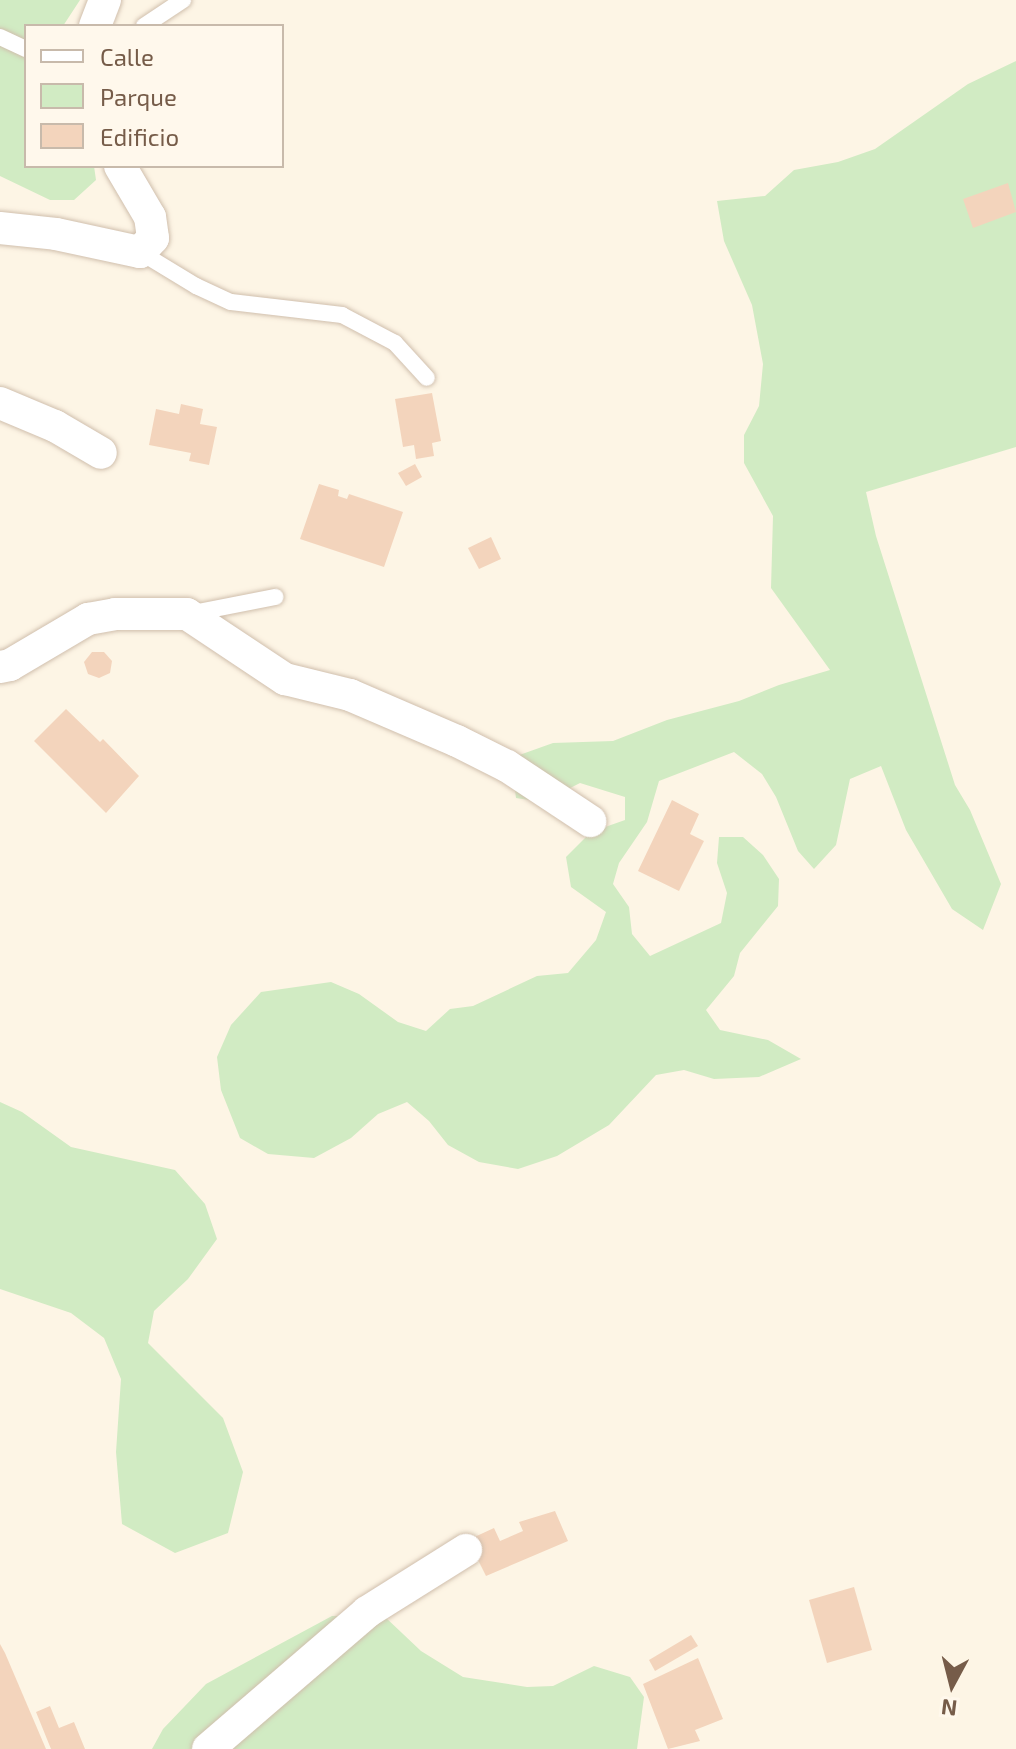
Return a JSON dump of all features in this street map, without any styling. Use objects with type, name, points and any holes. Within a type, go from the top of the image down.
[{"type":"street","points":[[96,24],[105,0]]},
{"type":"street","points":[[0,228],[56,234],[140,252],[153,238],[150,217],[121,168]]},
{"type":"street","points":[[0,403],[55,426],[101,453]]},
{"type":"street","points":[[0,667],[10,665],[88,619],[115,614],[187,614],[285,679],[350,695],[415,721],[507,766],[590,821]]},
{"type":"street","points":[[208,1749],[367,1612],[466,1550]]},
{"type":"lane","points":[[147,24],[183,0]]},
{"type":"lane","points":[[0,37],[24,48]]},
{"type":"lane","points":[[140,252],[196,286],[231,302],[342,315],[395,343],[427,378]]},
{"type":"lane","points":[[187,614],[275,597]]},
{"type":"green space","points":[[0,0],[80,0],[64,24],[24,24],[24,168],[94,168],[96,180],[74,200],[50,200],[0,176]]},
{"type":"green space","points":[[1016,61],[1016,447],[866,492],[876,536],[955,785],[970,810],[1001,884],[983,930],[952,909],[906,830],[881,766],[850,779],[836,845],[814,869],[798,851],[776,797],[762,774],[734,752],[659,781],[647,822],[619,863],[613,884],[629,907],[632,934],[650,956],[721,923],[727,893],[717,863],[719,837],[743,837],[763,855],[779,879],[778,906],[740,953],[734,976],[706,1010],[720,1030],[768,1040],[801,1059],[759,1077],[714,1079],[684,1070],[656,1075],[609,1125],[557,1156],[518,1169],[479,1162],[448,1145],[429,1121],[407,1102],[378,1114],[351,1138],[314,1158],[268,1154],[240,1138],[221,1090],[217,1057],[231,1025],[261,992],[331,982],[359,994],[398,1022],[426,1031],[450,1009],[473,1006],[537,976],[568,973],[596,940],[606,912],[571,887],[566,857],[591,832],[625,820],[625,797],[580,783],[543,802],[516,798],[511,758],[553,743],[613,741],[667,720],[739,701],[830,670],[771,588],[773,516],[744,463],[744,435],[759,406],[763,364],[752,305],[724,241],[717,201],[765,196],[794,170],[838,162],[875,149],[968,84]]},
{"type":"green space","points":[[0,1102],[22,1112],[71,1147],[175,1170],[205,1204],[217,1239],[188,1279],[154,1311],[148,1343],[223,1418],[243,1472],[228,1533],[175,1553],[122,1524],[116,1452],[121,1379],[104,1338],[71,1313],[0,1289]]},
{"type":"green space","points":[[332,1616],[384,1616],[421,1651],[463,1677],[527,1687],[553,1686],[594,1666],[630,1677],[644,1697],[637,1749],[152,1749],[163,1729],[206,1684]]},
{"type":"building","points":[[1008,183],[1016,212],[973,228],[963,199]]},
{"type":"building","points":[[432,393],[441,441],[432,443],[434,456],[416,459],[414,445],[403,447],[395,399]]},
{"type":"building","points":[[181,404],[203,409],[200,424],[217,427],[209,465],[189,461],[191,453],[149,445],[156,409],[179,414]]},
{"type":"building","points":[[415,464],[422,477],[406,486],[398,473]]},
{"type":"building","points":[[319,484],[339,490],[338,496],[347,499],[349,494],[403,512],[384,567],[300,539]]},
{"type":"building","points":[[491,537],[501,559],[479,569],[468,548]]},
{"type":"building","points":[[92,652],[104,652],[112,661],[110,673],[99,678],[88,674],[84,662]]},
{"type":"building","points":[[66,709],[100,742],[103,739],[139,776],[106,813],[34,741]]},
{"type":"building","points":[[672,800],[699,814],[690,834],[704,841],[679,891],[638,871]]},
{"type":"building","points":[[555,1511],[568,1541],[486,1576],[468,1540],[494,1528],[500,1541],[523,1531],[519,1522]]},
{"type":"building","points":[[854,1587],[872,1650],[827,1663],[809,1600]]},
{"type":"building","points":[[691,1635],[698,1646],[655,1671],[649,1660]]},
{"type":"building","points":[[0,1644],[5,1653],[46,1749],[0,1749]]},
{"type":"building","points":[[698,1658],[723,1719],[695,1730],[700,1741],[668,1749],[643,1684]]},
{"type":"building","points":[[50,1706],[59,1728],[74,1722],[85,1749],[51,1749],[36,1712]]}]
